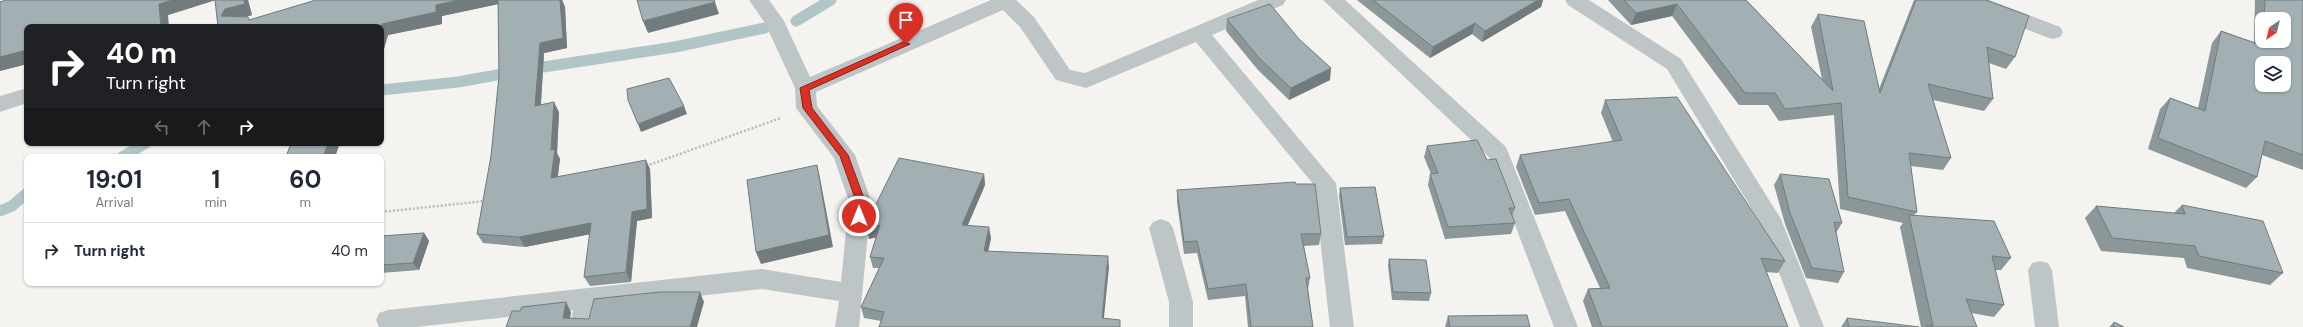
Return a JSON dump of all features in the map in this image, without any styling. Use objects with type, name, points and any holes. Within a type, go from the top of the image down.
[{"type":"street","points":[[759,0],[774,21],[806,98],[844,155],[860,201],[852,293],[847,327]]},
{"type":"street","points":[[806,98],[1007,0],[1027,22],[1063,75],[1086,81],[1276,0]]},
{"type":"street","points":[[1333,0],[1498,153],[1566,327]]},
{"type":"street","points":[[1575,0],[1674,64],[1770,220],[1812,327]]},
{"type":"street","points":[[1970,0],[2053,32]]},
{"type":"street","points":[[1199,33],[1325,183],[1342,327]]},
{"type":"street","points":[[0,104],[24,95]]},
{"type":"street","points":[[1161,228],[1181,302],[1181,327]]},
{"type":"street","points":[[2040,270],[2047,327]]},
{"type":"street","points":[[388,320],[762,279],[852,293]]},
{"type":"street","points":[[582,327],[588,299]]},
{"type":"path","points":[[644,167],[806,98]]},
{"type":"path","points":[[384,212],[490,201]]},
{"type":"building","points":[[6,0],[173,0],[159,4],[161,24],[24,24],[24,51],[0,57],[0,2]]},
{"type":"building","points":[[215,0],[244,0],[245,4],[225,9],[221,16],[248,17],[249,20],[316,0],[459,0],[436,5],[436,12],[382,24],[218,24]]},
{"type":"building","points":[[498,0],[560,0],[563,38],[540,43],[535,106],[554,102],[551,150],[555,149],[551,178],[646,160],[647,209],[632,212],[626,272],[584,277],[591,223],[519,237],[477,234],[491,156],[499,76]]},
{"type":"building","points":[[637,0],[714,0],[715,2],[643,21]]},
{"type":"building","points":[[1373,0],[1538,0],[1485,31],[1475,23],[1433,47]]},
{"type":"building","points":[[1624,0],[1746,0],[1833,91],[1818,14],[1864,21],[1880,93],[1916,0],[1986,0],[2029,16],[2015,57],[1987,47],[1993,99],[1928,84],[1951,158],[1909,153],[1917,212],[1848,197],[1841,103],[1785,109],[1775,93],[1745,93],[1677,4],[1636,13]]},
{"type":"building","points":[[2265,0],[2303,0],[2303,155],[2265,141],[2257,177],[2158,138],[2170,98],[2205,111],[2221,31],[2255,43],[2255,48],[2291,48],[2291,12],[2264,12]]},
{"type":"building","points":[[1270,4],[1299,39],[1331,68],[1291,88],[1259,58],[1227,19]]},
{"type":"building","points":[[669,78],[684,106],[638,124],[628,100],[627,89]]},
{"type":"building","points":[[1677,97],[1785,261],[1761,258],[1788,327],[1602,327],[1588,289],[1610,288],[1569,199],[1539,203],[1520,155],[1622,140],[1605,100]]},
{"type":"building","points":[[1477,140],[1487,160],[1496,159],[1515,208],[1509,208],[1515,223],[1448,227],[1430,174],[1438,173],[1427,146]]},
{"type":"building","points":[[290,146],[327,146],[324,154],[287,154]]},
{"type":"building","points":[[899,158],[984,174],[962,225],[989,227],[984,251],[1108,256],[1102,318],[1120,320],[1120,327],[879,327],[884,312],[861,307],[884,258],[870,257],[880,225],[866,228],[867,222]]},
{"type":"building","points":[[817,165],[829,235],[756,252],[747,180]]},
{"type":"building","points":[[1780,174],[1829,179],[1842,223],[1834,222],[1844,272],[1812,268],[1790,213]]},
{"type":"building","points":[[1295,182],[1296,184],[1315,184],[1321,234],[1301,234],[1310,278],[1306,278],[1313,327],[1251,327],[1246,284],[1208,289],[1197,241],[1184,242],[1177,190]]},
{"type":"building","points":[[1375,187],[1384,236],[1347,237],[1340,188]]},
{"type":"building","points":[[2182,205],[2263,221],[2283,273],[2199,256],[2195,246],[2112,238],[2096,206],[2185,214]]},
{"type":"building","points":[[1909,215],[1994,221],[2011,258],[1992,256],[2004,305],[1966,299],[1977,327],[1926,326],[1933,326]]},
{"type":"building","points":[[424,233],[413,263],[384,265],[384,236]]},
{"type":"building","points":[[1389,259],[1426,260],[1431,293],[1393,292]]},
{"type":"building","points":[[660,292],[700,292],[690,327],[506,327],[512,311],[520,311],[522,307],[566,302],[563,318],[589,319],[594,299]]},
{"type":"building","points":[[1527,315],[1530,327],[1450,327],[1448,316]]},
{"type":"building","points":[[1847,318],[1919,327],[1849,327]]},
{"type":"building","points":[[2114,322],[2124,327],[2113,327]]},
{"type":"waterway","points":[[796,21],[831,0]]},
{"type":"waterway","points":[[530,69],[675,47],[765,28]]},
{"type":"waterway","points":[[384,90],[458,82],[513,72]]},
{"type":"waterway","points":[[127,154],[141,146]]},
{"type":"waterway","points":[[0,211],[12,206],[24,196]]},
{"type":"route","points":[[859,216],[860,201],[844,155],[807,108],[805,88],[906,44]]}]
